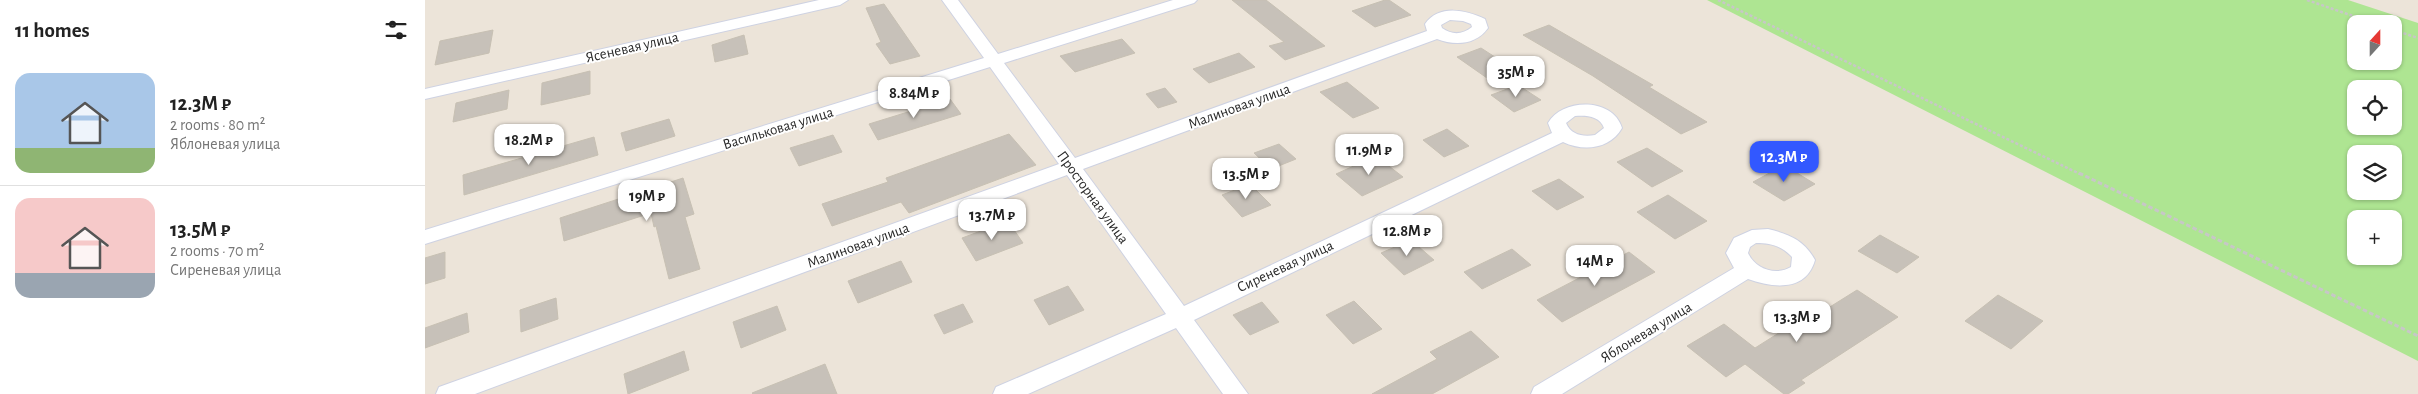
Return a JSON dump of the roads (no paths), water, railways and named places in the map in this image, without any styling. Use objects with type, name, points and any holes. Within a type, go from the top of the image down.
[{"type":"street","name":"Ясеневая улица","points":[[425,94],[840,0]]},
{"type":"street","name":"Просторная улица","points":[[950,0],[1236,394]]},
{"type":"street","name":"Васильковая улица","points":[[425,237],[1189,0]]},
{"type":"street","name":"Малиновая улица","points":[[448,394],[1437,33]]},
{"type":"street","name":"Сиреневая улица","points":[[1005,394],[1180,316],[1564,134]]},
{"type":"street","name":"Яблоневая улица","points":[[1543,394],[1748,269]]}]
